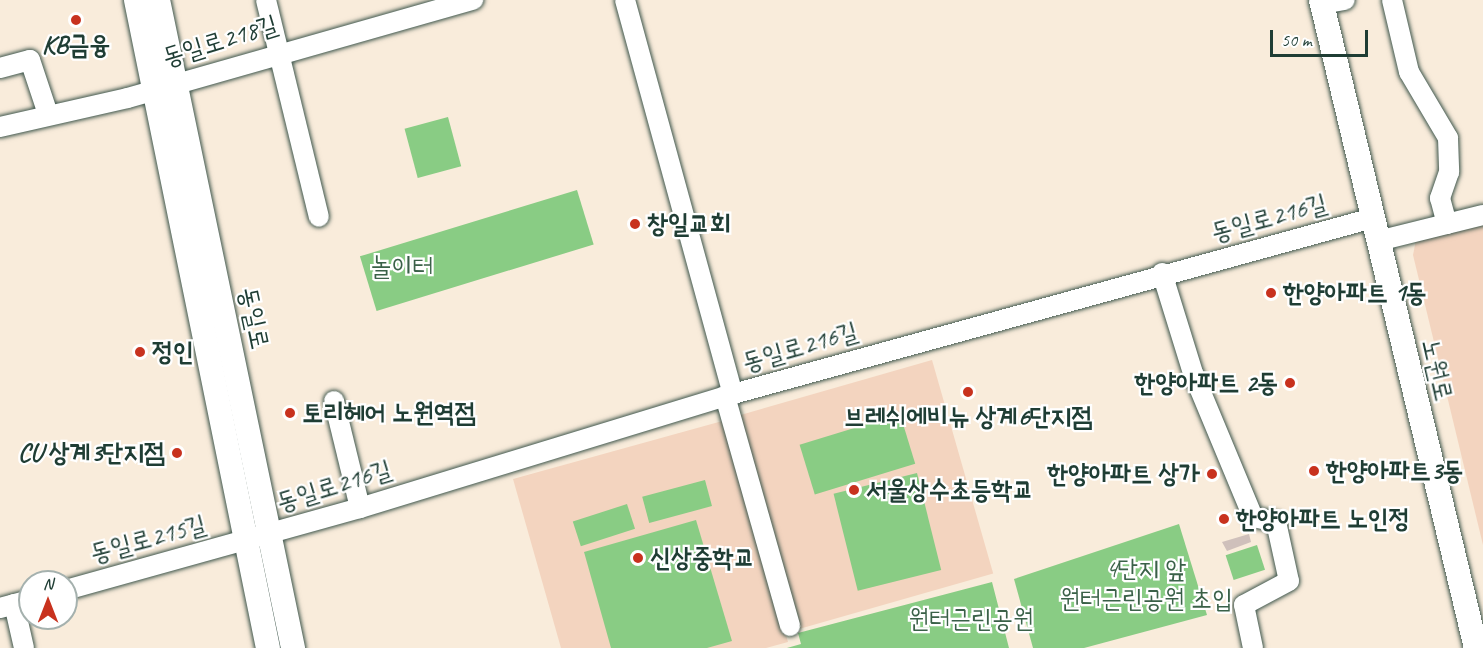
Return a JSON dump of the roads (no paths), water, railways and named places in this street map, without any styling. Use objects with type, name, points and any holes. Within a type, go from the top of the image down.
[{"type":"main road","name":"동일로","points":[[136,0],[166,85],[294,648]]},
{"type":"main road","name":"동일로","points":[[158,0],[166,85],[245,541],[268,648]]},
{"type":"main road","name":"노원로","points":[[1330,1],[1376,230],[1476,648]]},
{"type":"street","points":[[266,0],[319,217]]},
{"type":"street","name":"동일로218길","points":[[0,127],[166,85],[279,51],[473,0]]},
{"type":"street","points":[[625,0],[790,626]]},
{"type":"street","points":[[1392,0],[1409,72],[1448,138],[1449,172],[1440,198],[1447,224]]},
{"type":"street","points":[[0,68],[30,60],[48,114]]},
{"type":"street","name":"동일로216길","points":[[245,541],[729,395],[1162,273],[1376,230],[1447,224],[1483,215]]},
{"type":"street","points":[[1162,273],[1193,373],[1252,517],[1276,522],[1289,581],[1244,605],[1253,648]]},
{"type":"street","points":[[334,401],[360,508]]},
{"type":"street","name":"동일로215길","points":[[78,587],[245,541]]},
{"type":"street","points":[[15,604],[24,648]]},
{"type":"place","name":"KB금융","points":[[76,20]]},
{"type":"place","name":"창일교회","points":[[635,224]]},
{"type":"place","name":"한양아파트 1동","points":[[1271,293]]},
{"type":"place","name":"정인","points":[[140,352]]},
{"type":"place","name":"한양아파트 2동","points":[[1290,383]]},
{"type":"place","name":"브레쉬에비뉴 상계6단지점","points":[[968,392]]},
{"type":"place","name":"토리헤어 노원역점","points":[[290,413]]},
{"type":"place","name":"CU 상계3단지점","points":[[177,453]]},
{"type":"place","name":"한양아파트3동","points":[[1314,471]]},
{"type":"place","name":"한양아파트 상가","points":[[1212,474]]},
{"type":"place","name":"서울상수초등학교","points":[[854,490]]},
{"type":"place","name":"한양아파트 노인정","points":[[1224,519]]},
{"type":"place","name":"신상중학교","points":[[638,558]]},
{"type":"park label","name":"놀이터","points":[[402,267]]},
{"type":"park label","name":"4단지 앞 원터근린공원 초입","points":[[1146,584]]},
{"type":"park label","name":"원터근린공원","points":[[971,619]]}]
